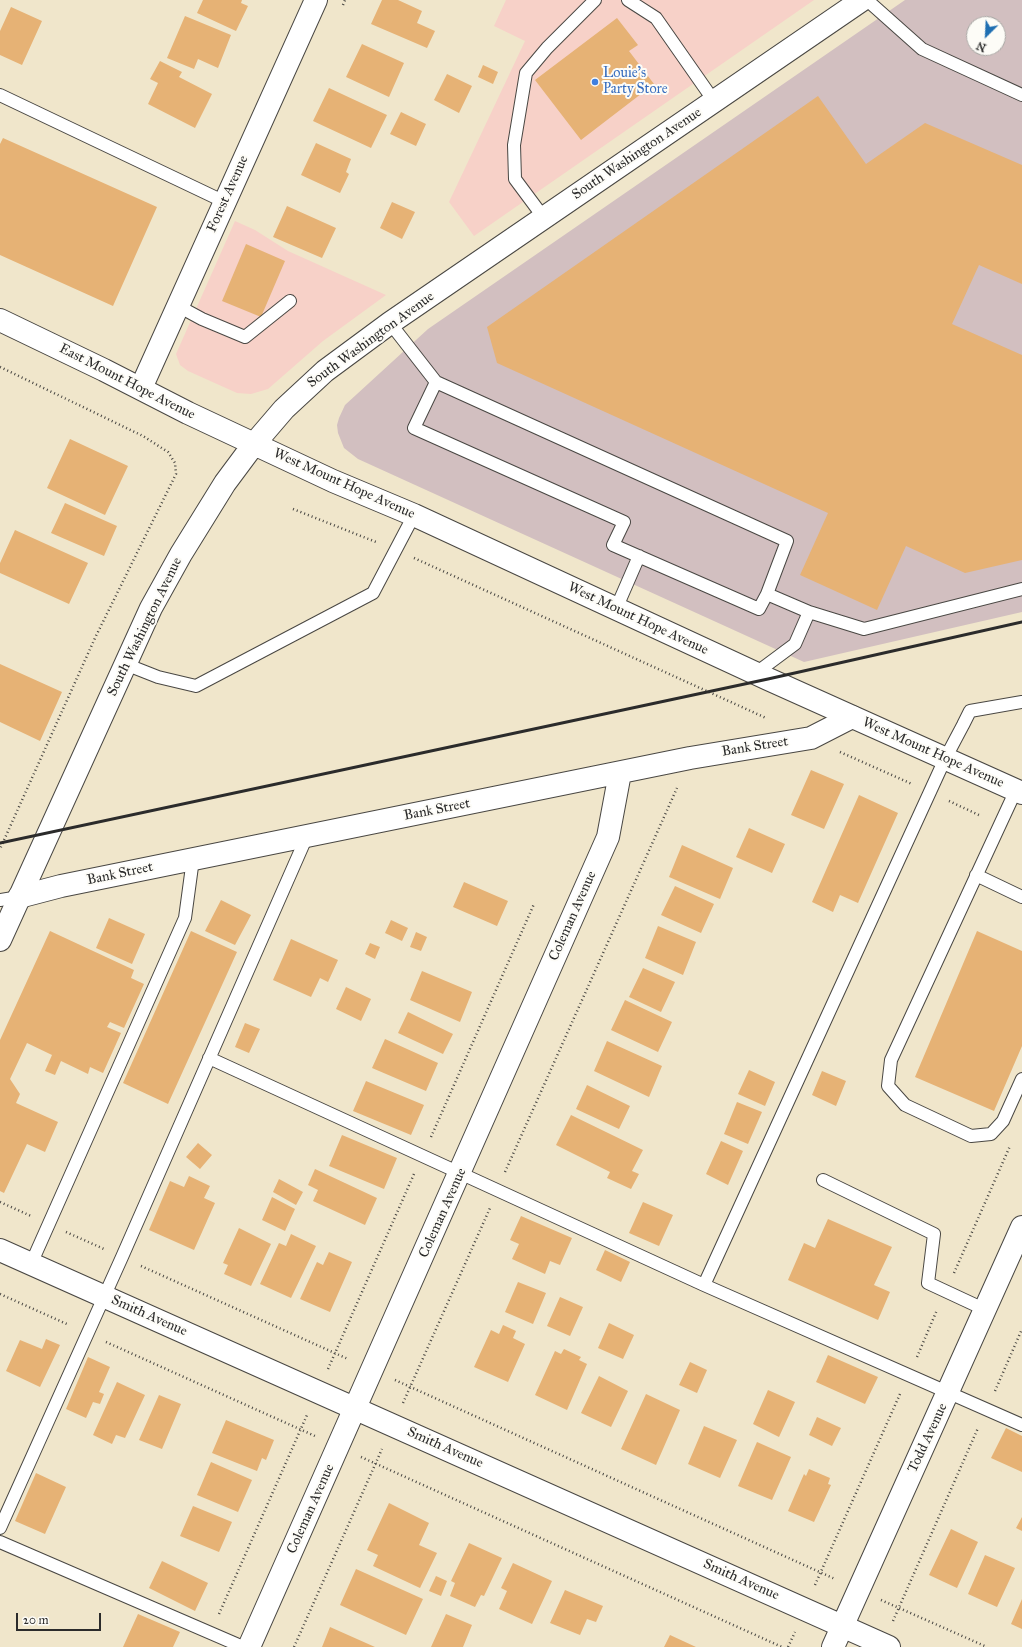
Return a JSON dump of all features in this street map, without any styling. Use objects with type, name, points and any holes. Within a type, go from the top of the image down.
[{"type":"street","name":"Forest Avenue","points":[[141,388],[316,0]]},
{"type":"street","name":"South Washington Avenue","points":[[0,940],[10,898],[151,608],[177,560],[216,495],[254,444],[284,409],[307,387],[341,359],[390,323],[862,0]]},
{"type":"street","name":"East Mount Hope Avenue","points":[[0,320],[254,444]]},
{"type":"street","name":"West Mount Hope Avenue","points":[[254,444],[414,515],[852,718],[1019,792]]},
{"type":"street","name":"Bank Street","points":[[10,898],[690,758],[810,738],[852,718]]},
{"type":"street","name":"Coleman Avenue","points":[[249,1647],[460,1174],[608,837],[620,773]]},
{"type":"street","name":"Todd Avenue","points":[[833,1647],[949,1393],[1022,1227]]},
{"type":"street","name":"Smith Avenue","points":[[0,1250],[886,1645]]},
{"type":"lane","points":[[544,218],[515,179],[514,145],[526,74],[547,48],[595,0]]},
{"type":"lane","points":[[628,0],[656,18],[714,101]]},
{"type":"lane","points":[[867,0],[922,49],[1022,95]]},
{"type":"lane","points":[[0,95],[225,202]]},
{"type":"lane","points":[[178,306],[245,336],[290,301]]},
{"type":"lane","points":[[390,323],[436,382],[787,542],[767,594],[759,609],[613,545],[624,522],[414,428],[436,382]]},
{"type":"lane","points":[[125,664],[158,677],[196,686],[373,593],[414,515]]},
{"type":"lane","points":[[616,609],[639,556]]},
{"type":"lane","points":[[767,594],[808,612],[864,629],[1022,589]]},
{"type":"lane","points":[[756,673],[795,644],[808,612]]},
{"type":"lane","points":[[704,1285],[945,759],[970,711],[1022,702]]},
{"type":"lane","points":[[1019,792],[1000,824],[891,1060],[888,1086],[905,1105],[971,1136],[991,1134],[1003,1121],[1022,1078]]},
{"type":"lane","points":[[0,1528],[88,1334],[307,836]]},
{"type":"lane","points":[[31,1264],[185,918],[193,860]]},
{"type":"lane","points":[[976,875],[1022,897]]},
{"type":"lane","points":[[209,1058],[422,1157],[704,1285],[1022,1425]]},
{"type":"lane","points":[[823,1180],[934,1234],[928,1283],[986,1310]]},
{"type":"lane","points":[[0,1542],[243,1647]]},
{"type":"path","points":[[0,367],[142,436],[168,452],[175,463],[176,474],[94,638],[0,849]]},
{"type":"path","points":[[293,509],[396,550],[769,720]]},
{"type":"path","points":[[810,738],[1000,824]]},
{"type":"path","points":[[210,1633],[534,904]]},
{"type":"path","points":[[0,1202],[987,1647]]},
{"type":"path","points":[[0,1294],[782,1647]]},
{"type":"path","points":[[886,1645],[899,1607],[1022,1329]]},
{"type":"shaded area","points":[[506,0],[814,0],[474,236],[449,202],[525,41],[494,26]]},
{"type":"shaded area","points":[[905,0],[1022,0],[1022,612],[804,662],[358,459],[344,448],[338,433],[337,425],[345,405],[428,329]]},
{"type":"shaded area","points":[[235,221],[255,230],[288,251],[386,295],[323,341],[268,389],[251,394],[237,393],[188,371],[180,365],[176,354]]},
{"type":"building","points":[[203,0],[242,0],[241,3],[248,6],[236,31],[197,13]]},
{"type":"building","points":[[382,0],[398,0],[422,11],[417,23],[435,31],[427,48],[371,24]]},
{"type":"building","points":[[11,7],[42,21],[22,65],[0,55],[0,31]]},
{"type":"building","points":[[185,16],[231,35],[218,68],[198,59],[194,69],[167,58]]},
{"type":"building","points":[[617,18],[638,45],[629,51],[654,84],[581,140],[535,80]]},
{"type":"building","points":[[362,44],[404,63],[389,97],[346,77]]},
{"type":"building","points":[[160,61],[182,72],[179,77],[212,94],[195,128],[148,104],[158,83],[150,79]]},
{"type":"building","points":[[483,65],[498,72],[493,84],[478,77]]},
{"type":"building","points":[[447,74],[472,86],[459,113],[434,100]]},
{"type":"building","points":[[329,88],[387,115],[371,148],[313,121]]},
{"type":"building","points":[[818,96],[866,164],[925,123],[1022,165],[1022,284],[979,265],[952,324],[1022,355],[1022,560],[965,573],[906,546],[877,610],[800,575],[828,513],[497,363],[487,327]]},
{"type":"building","points":[[401,112],[426,124],[416,146],[390,134]]},
{"type":"building","points":[[3,138],[157,207],[113,306],[0,255],[0,144]]},
{"type":"building","points":[[316,143],[351,159],[346,172],[349,174],[340,193],[301,175]]},
{"type":"building","points":[[392,202],[415,212],[402,239],[380,228]]},
{"type":"building","points":[[287,206],[336,228],[322,258],[273,237]]},
{"type":"building","points":[[246,244],[285,261],[261,317],[222,301]]},
{"type":"building","points":[[70,439],[128,466],[105,515],[47,488]]},
{"type":"building","points":[[65,503],[117,526],[104,556],[51,533]]},
{"type":"building","points":[[15,530],[88,563],[69,604],[0,573],[0,563]]},
{"type":"building","points":[[0,664],[62,692],[40,741],[0,722]]},
{"type":"building","points":[[811,770],[844,784],[824,829],[791,815]]},
{"type":"building","points":[[859,795],[898,813],[858,903],[840,895],[833,912],[812,902]]},
{"type":"building","points":[[749,828],[785,844],[772,873],[736,857]]},
{"type":"building","points":[[682,845],[733,868],[720,899],[669,877]]},
{"type":"building","points":[[464,882],[508,901],[497,926],[453,907]]},
{"type":"building","points":[[675,886],[714,904],[701,933],[661,915]]},
{"type":"building","points":[[221,900],[251,915],[235,945],[205,931]]},
{"type":"building","points":[[109,918],[145,934],[132,964],[96,948]]},
{"type":"building","points":[[391,920],[408,928],[402,941],[385,933]]},
{"type":"building","points":[[658,926],[696,942],[683,975],[645,958]]},
{"type":"building","points":[[50,931],[134,970],[131,978],[144,984],[124,1028],[110,1022],[107,1027],[121,1033],[103,1073],[90,1067],[88,1074],[61,1061],[55,1075],[45,1071],[52,1055],[27,1043],[10,1079],[20,1094],[16,1103],[58,1122],[45,1152],[27,1144],[4,1193],[0,1191],[0,1040]]},
{"type":"building","points":[[191,931],[237,952],[168,1104],[123,1083]]},
{"type":"building","points":[[977,931],[1022,951],[1022,1046],[994,1111],[915,1077]]},
{"type":"building","points":[[416,932],[427,937],[421,951],[410,947]]},
{"type":"building","points":[[291,939],[338,960],[328,982],[320,978],[311,997],[273,980]]},
{"type":"building","points":[[370,943],[380,947],[375,959],[365,954]]},
{"type":"building","points":[[643,968],[675,982],[661,1012],[629,997]]},
{"type":"building","points":[[422,971],[472,992],[460,1022],[410,1000]]},
{"type":"building","points":[[346,987],[371,999],[361,1021],[336,1009]]},
{"type":"building","points":[[625,1000],[672,1022],[658,1052],[611,1030]]},
{"type":"building","points":[[408,1012],[453,1034],[443,1054],[398,1033]]},
{"type":"building","points":[[245,1023],[260,1029],[249,1053],[235,1047]]},
{"type":"building","points":[[385,1039],[438,1063],[426,1091],[372,1068]]},
{"type":"building","points":[[607,1041],[662,1066],[649,1097],[594,1071]]},
{"type":"building","points":[[749,1070],[775,1082],[765,1106],[738,1094]]},
{"type":"building","points":[[822,1071],[846,1081],[836,1106],[812,1095]]},
{"type":"building","points":[[366,1081],[424,1105],[411,1135],[353,1111]]},
{"type":"building","points":[[587,1085],[630,1106],[619,1129],[576,1109]]},
{"type":"building","points":[[737,1102],[762,1112],[748,1144],[724,1134]]},
{"type":"building","points":[[571,1115],[643,1150],[632,1171],[639,1174],[631,1189],[607,1178],[610,1172],[556,1145]]},
{"type":"building","points":[[342,1135],[397,1158],[384,1189],[329,1166]]},
{"type":"building","points":[[721,1141],[743,1151],[728,1185],[706,1174]]},
{"type":"building","points":[[198,1143],[212,1155],[200,1169],[186,1157]]},
{"type":"building","points":[[315,1169],[377,1198],[365,1225],[313,1201],[318,1190],[308,1185]]},
{"type":"building","points":[[189,1176],[210,1186],[204,1198],[215,1203],[194,1250],[149,1230],[170,1181],[184,1187]]},
{"type":"building","points":[[279,1179],[303,1192],[296,1205],[273,1192]]},
{"type":"building","points":[[272,1197],[295,1209],[285,1231],[262,1220]]},
{"type":"building","points":[[643,1202],[673,1215],[659,1246],[629,1233]]},
{"type":"building","points":[[521,1216],[572,1238],[560,1265],[550,1261],[545,1274],[512,1259],[519,1244],[510,1240]]},
{"type":"building","points":[[828,1219],[892,1247],[874,1285],[890,1292],[878,1320],[788,1280],[804,1243],[815,1248]]},
{"type":"building","points":[[239,1228],[271,1244],[251,1286],[224,1274],[228,1265],[223,1263]]},
{"type":"building","points":[[291,1234],[316,1246],[291,1298],[260,1284],[279,1243],[286,1246]]},
{"type":"building","points":[[605,1250],[630,1262],[621,1282],[596,1270]]},
{"type":"building","points":[[329,1252],[352,1262],[330,1312],[300,1299],[317,1262],[323,1265]]},
{"type":"building","points":[[518,1282],[546,1293],[533,1324],[505,1312]]},
{"type":"building","points":[[560,1297],[583,1307],[570,1336],[547,1326]]},
{"type":"building","points":[[609,1323],[634,1335],[623,1359],[598,1348]]},
{"type":"building","points":[[503,1325],[516,1331],[513,1338],[525,1344],[508,1382],[474,1367],[491,1330],[499,1334]]},
{"type":"building","points":[[46,1339],[60,1345],[40,1387],[6,1371],[20,1340],[42,1349]]},
{"type":"building","points":[[564,1349],[581,1357],[579,1360],[587,1364],[567,1410],[535,1395],[555,1351],[561,1354]]},
{"type":"building","points":[[828,1355],[878,1377],[865,1404],[816,1382]]},
{"type":"building","points":[[88,1357],[110,1367],[99,1392],[104,1394],[100,1404],[93,1402],[86,1418],[66,1409]]},
{"type":"building","points":[[690,1362],[707,1370],[697,1393],[679,1385]]},
{"type":"building","points":[[599,1376],[628,1391],[611,1427],[581,1413]]},
{"type":"building","points":[[117,1382],[145,1395],[125,1438],[116,1435],[112,1444],[93,1435]]},
{"type":"building","points":[[768,1390],[795,1402],[779,1437],[753,1424]]},
{"type":"building","points":[[646,1394],[680,1410],[656,1465],[621,1449]]},
{"type":"building","points":[[159,1395],[181,1404],[162,1449],[139,1440]]},
{"type":"building","points":[[817,1417],[841,1428],[832,1446],[809,1435]]},
{"type":"building","points":[[226,1420],[274,1440],[266,1460],[262,1458],[257,1471],[212,1453]]},
{"type":"building","points":[[704,1426],[737,1440],[720,1478],[688,1464]]},
{"type":"building","points":[[1006,1428],[1022,1436],[1022,1472],[991,1458]]},
{"type":"building","points":[[757,1442],[791,1457],[772,1500],[738,1486]]},
{"type":"building","points":[[211,1462],[252,1480],[238,1512],[197,1495]]},
{"type":"building","points":[[809,1469],[830,1478],[828,1484],[831,1485],[814,1522],[788,1511],[804,1474],[806,1476]]},
{"type":"building","points":[[36,1473],[66,1487],[45,1534],[15,1521]]},
{"type":"building","points":[[389,1503],[429,1523],[419,1545],[437,1553],[420,1588],[373,1566],[378,1555],[367,1550]]},
{"type":"building","points":[[193,1506],[232,1522],[219,1552],[180,1536]]},
{"type":"building","points":[[1022,1517],[1022,1531],[1016,1528]]},
{"type":"building","points":[[951,1529],[978,1542],[957,1588],[929,1575]]},
{"type":"building","points":[[469,1543],[502,1558],[484,1596],[481,1595],[475,1607],[450,1596],[455,1583],[451,1581]]},
{"type":"building","points":[[985,1555],[1015,1568],[997,1607],[968,1594]]},
{"type":"building","points":[[162,1561],[208,1583],[195,1611],[149,1588]]},
{"type":"building","points":[[513,1563],[552,1581],[532,1624],[499,1609],[507,1591],[501,1588]]},
{"type":"building","points":[[356,1569],[423,1599],[406,1635],[340,1605]]},
{"type":"building","points":[[436,1576],[447,1581],[441,1596],[429,1591]]},
{"type":"building","points":[[565,1590],[603,1606],[596,1622],[587,1619],[580,1635],[550,1623]]},
{"type":"building","points":[[1022,1599],[1022,1629],[1011,1624]]},
{"type":"building","points":[[138,1614],[180,1632],[173,1647],[123,1647]]},
{"type":"building","points":[[446,1614],[472,1625],[463,1647],[431,1647]]},
{"type":"building","points":[[330,1627],[375,1647],[322,1647]]},
{"type":"building","points":[[670,1635],[696,1647],[664,1647]]},
{"type":"railway","points":[[0,843],[768,679],[1022,622]]},
{"type":"place","name":"Louie's Party Store","points":[[595,82]]}]
